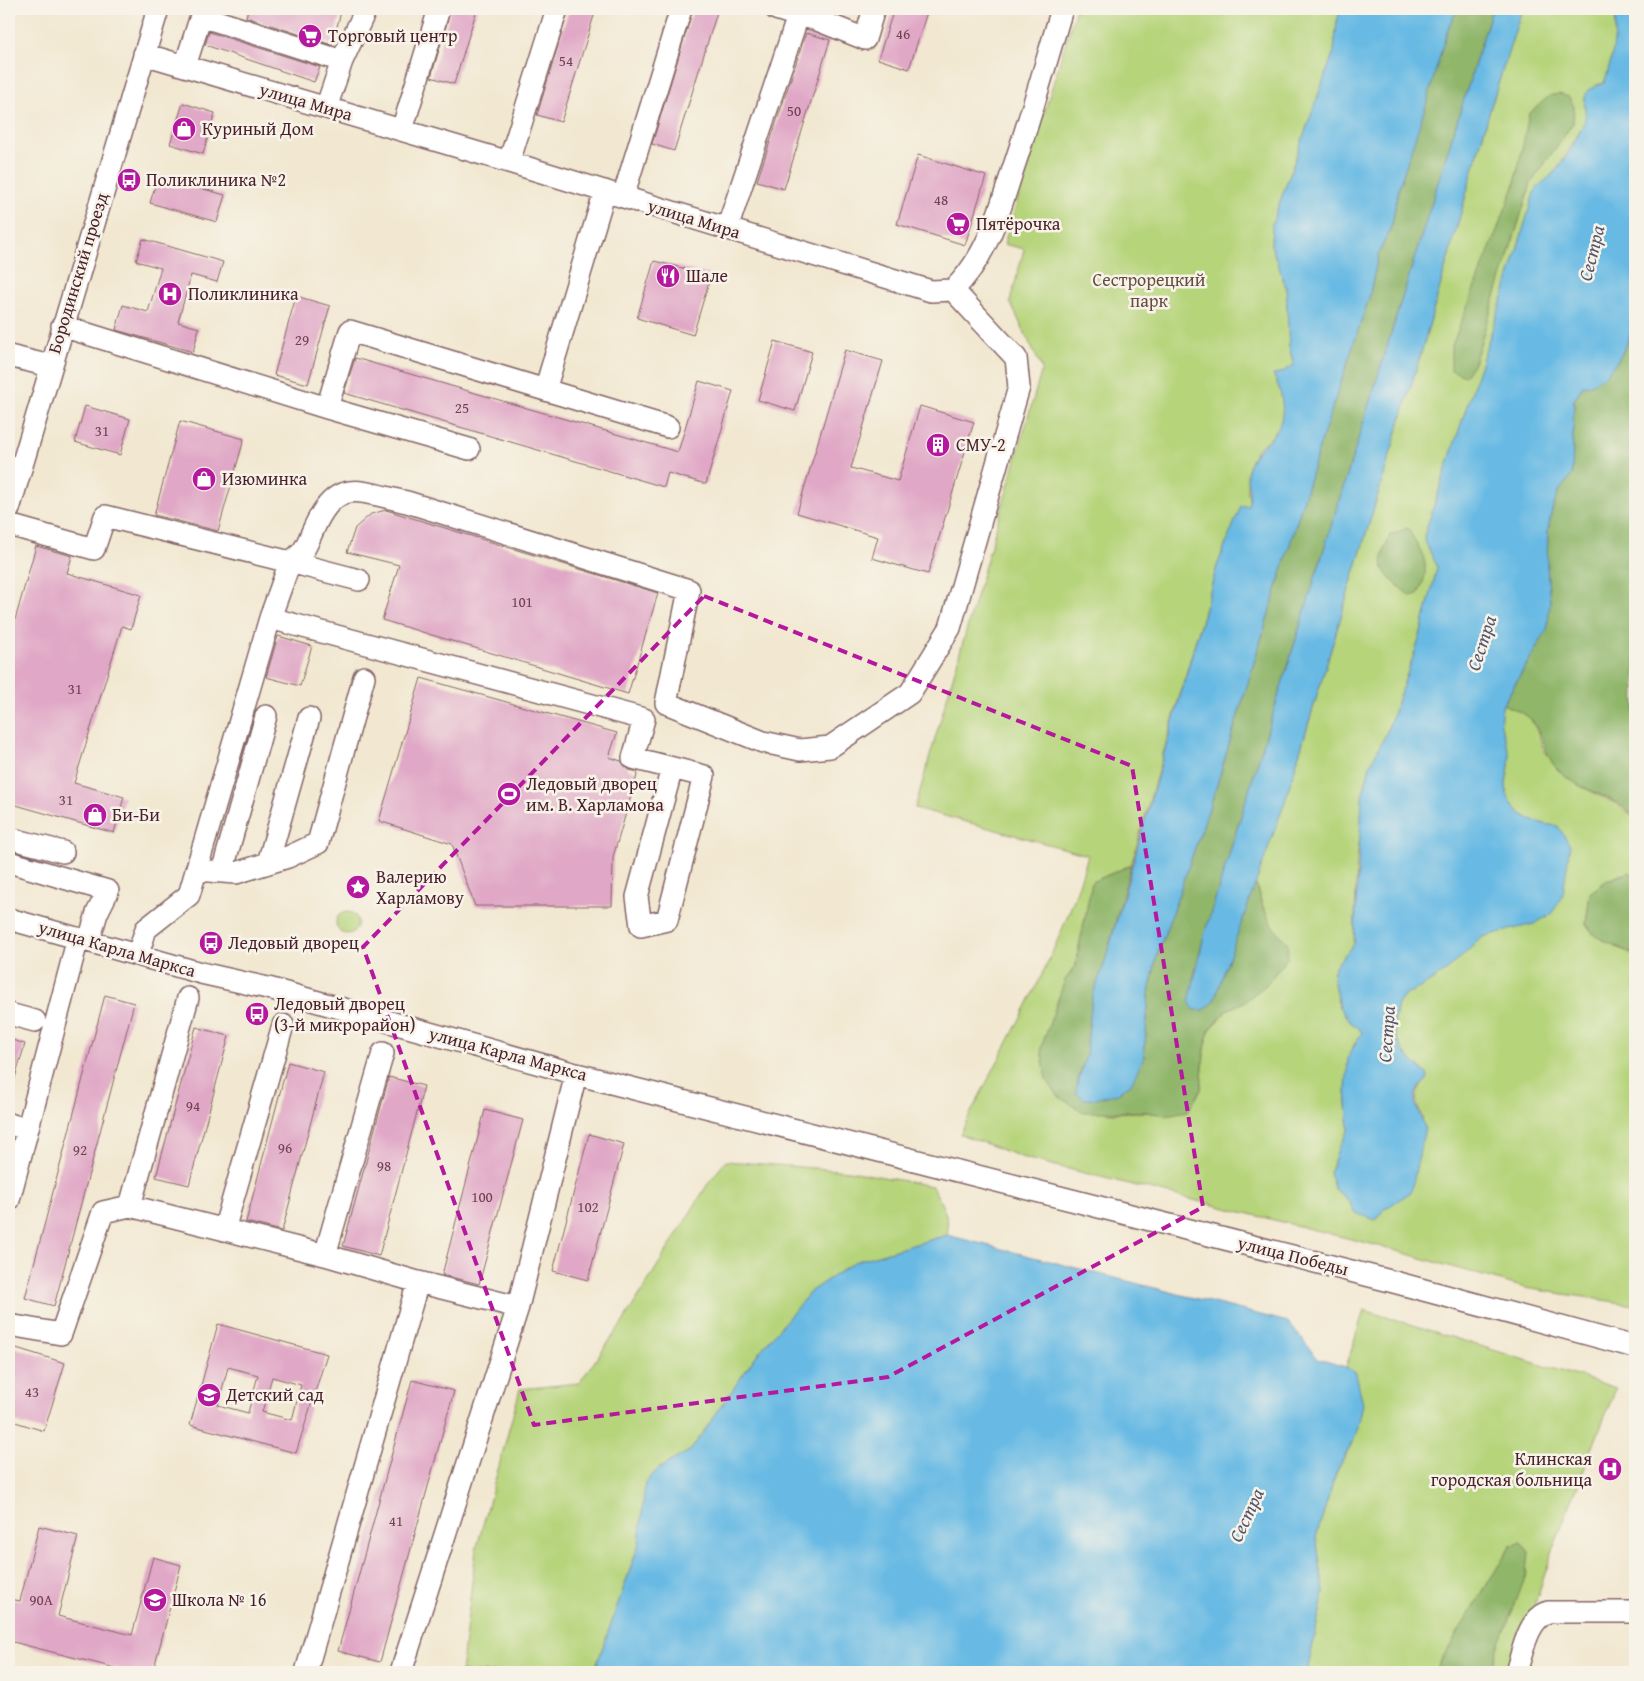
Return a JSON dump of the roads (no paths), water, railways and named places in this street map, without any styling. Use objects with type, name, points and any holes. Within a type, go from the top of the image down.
[{"type":"street","name":"Бородинский проезд","points":[[9,509],[50,366],[158,9]]},
{"type":"street","points":[[326,108],[342,61],[366,9]]},
{"type":"street","points":[[402,130],[439,9]]},
{"type":"street","points":[[509,162],[557,9]]},
{"type":"street","points":[[545,390],[681,9]]},
{"type":"street","points":[[776,9],[810,15],[865,39],[874,9]]},
{"type":"street","points":[[138,954],[146,928],[189,895],[270,618],[290,562],[305,551],[322,508],[330,499],[341,493],[354,492],[407,502],[689,590],[666,702],[763,742],[800,750],[830,747],[910,693],[950,628],[1019,387],[1016,358],[953,290],[973,268],[992,231],[1023,139],[1062,9]]},
{"type":"street","points":[[727,229],[810,15]]},
{"type":"street","points":[[185,66],[201,16],[342,61]]},
{"type":"street","name":"улица Мира","points":[[144,54],[509,162],[931,291],[953,290]]},
{"type":"street","points":[[62,326],[327,408],[469,449]]},
{"type":"street","points":[[327,408],[350,331],[668,427]]},
{"type":"street","points":[[9,356],[50,366]]},
{"type":"street","points":[[9,525],[94,549],[105,516],[359,580]]},
{"type":"street","points":[[270,618],[644,719],[633,758],[704,776],[667,920],[641,926],[637,897],[672,768]]},
{"type":"street","points":[[196,870],[236,873],[268,863],[318,843],[364,678]]},
{"type":"street","points":[[222,872],[266,716]]},
{"type":"street","points":[[268,863],[309,718]]},
{"type":"street","points":[[9,838],[63,852]]},
{"type":"street","points":[[9,862],[108,892],[83,939],[18,1126],[9,1200]]},
{"type":"street","name":"улица Карла Маркса","points":[[9,919],[201,973],[272,989],[576,1074],[950,1168]]},
{"type":"street","points":[[130,1206],[188,998]]},
{"type":"street","points":[[9,1014],[35,1021]]},
{"type":"street","points":[[224,1230],[283,1025]]},
{"type":"street","points":[[325,1255],[383,1053]]},
{"type":"street","points":[[400,1672],[518,1308],[576,1074]]},
{"type":"street","name":"улица Победы","points":[[950,1168],[1394,1282],[1635,1347]]},
{"type":"street","points":[[9,1325],[60,1334],[103,1212],[130,1206],[325,1255],[518,1308]]},
{"type":"street","points":[[306,1672],[418,1282]]},
{"type":"street","points":[[1516,1672],[1531,1627],[1541,1614],[1548,1612],[1635,1612]]},
{"type":"water","points":[[1341,9],[1359,11],[1363,9],[1457,9],[1446,34],[1426,105],[1398,190],[1392,224],[1378,256],[1369,298],[1321,442],[1215,791],[1157,956],[1149,993],[1144,1057],[1131,1084],[1118,1093],[1095,1099],[1084,1099],[1077,1094],[1076,1089],[1086,1055],[1092,997],[1104,965],[1217,566],[1241,506],[1248,506],[1247,470],[1251,460],[1278,429],[1281,421],[1281,397],[1273,375],[1283,372],[1294,365],[1289,347],[1286,287],[1271,245],[1272,224],[1334,51],[1337,21]]},
{"type":"water","points":[[1492,9],[1522,9],[1492,103],[1424,343],[1284,804],[1213,1003],[1204,1010],[1194,1010],[1189,1002],[1204,935]]},
{"type":"water","name":"Сестра","points":[[1616,9],[1635,9],[1635,319],[1628,340],[1618,360],[1603,377],[1594,383],[1583,386],[1574,400],[1572,475],[1559,491],[1552,510],[1548,530],[1547,567],[1550,602],[1547,630],[1503,704],[1501,712],[1502,729],[1509,757],[1506,784],[1507,794],[1511,802],[1523,815],[1540,823],[1558,826],[1570,845],[1563,894],[1552,914],[1534,924],[1482,937],[1450,968],[1422,987],[1406,994],[1398,1004],[1394,1023],[1396,1038],[1404,1053],[1428,1075],[1427,1080],[1419,1087],[1415,1095],[1415,1103],[1425,1128],[1411,1192],[1385,1209],[1376,1220],[1355,1213],[1349,1201],[1334,1188],[1330,1173],[1338,1149],[1349,1129],[1346,1090],[1348,1057],[1362,1032],[1350,1022],[1339,1007],[1333,978],[1335,966],[1354,944],[1362,797],[1370,765],[1386,734],[1419,640],[1437,568],[1424,536],[1505,291],[1534,193],[1555,171],[1574,143],[1584,122],[1585,99],[1588,90],[1604,83],[1613,46]]},
{"type":"water","name":"Сестра","points":[[947,1235],[1288,1322],[1318,1359],[1346,1367],[1356,1373],[1363,1404],[1356,1435],[1336,1473],[1316,1537],[1324,1592],[1307,1672],[594,1672],[639,1544],[645,1483],[658,1469],[691,1450],[756,1356],[811,1291],[854,1262]]},
{"type":"place","name":"Торговый центр","points":[[310,36]]},
{"type":"place","name":"Куриный Дом","points":[[184,129]]},
{"type":"place","name":"Поликлиника №2","points":[[129,180]]},
{"type":"place","name":"Пятёрочка","points":[[958,224]]},
{"type":"place","name":"Шале","points":[[668,276]]},
{"type":"place","name":"Поликлиника","points":[[170,294]]},
{"type":"place","name":"СМУ-2","points":[[938,445]]},
{"type":"place","name":"Изюминка","points":[[204,479]]},
{"type":"place","name":"Ледовый дворец им. В. Харламова","points":[[509,794]]},
{"type":"place","name":"Би-Би","points":[[95,815]]},
{"type":"place","name":"Валерию Харламову","points":[[358,887]]},
{"type":"place","name":"Ледовый дворец","points":[[211,943]]},
{"type":"place","name":"Ледовый дворец (3-й микрорайон)","points":[[257,1014]]},
{"type":"place","name":"Детский сад","points":[[209,1395]]},
{"type":"place","name":"Клинская городская больница","points":[[1610,1469]]},
{"type":"place","name":"Школа № 16","points":[[155,1600]]},
{"type":"park label","name":"Сестрорецкий парк","points":[[1149,290]]}]
